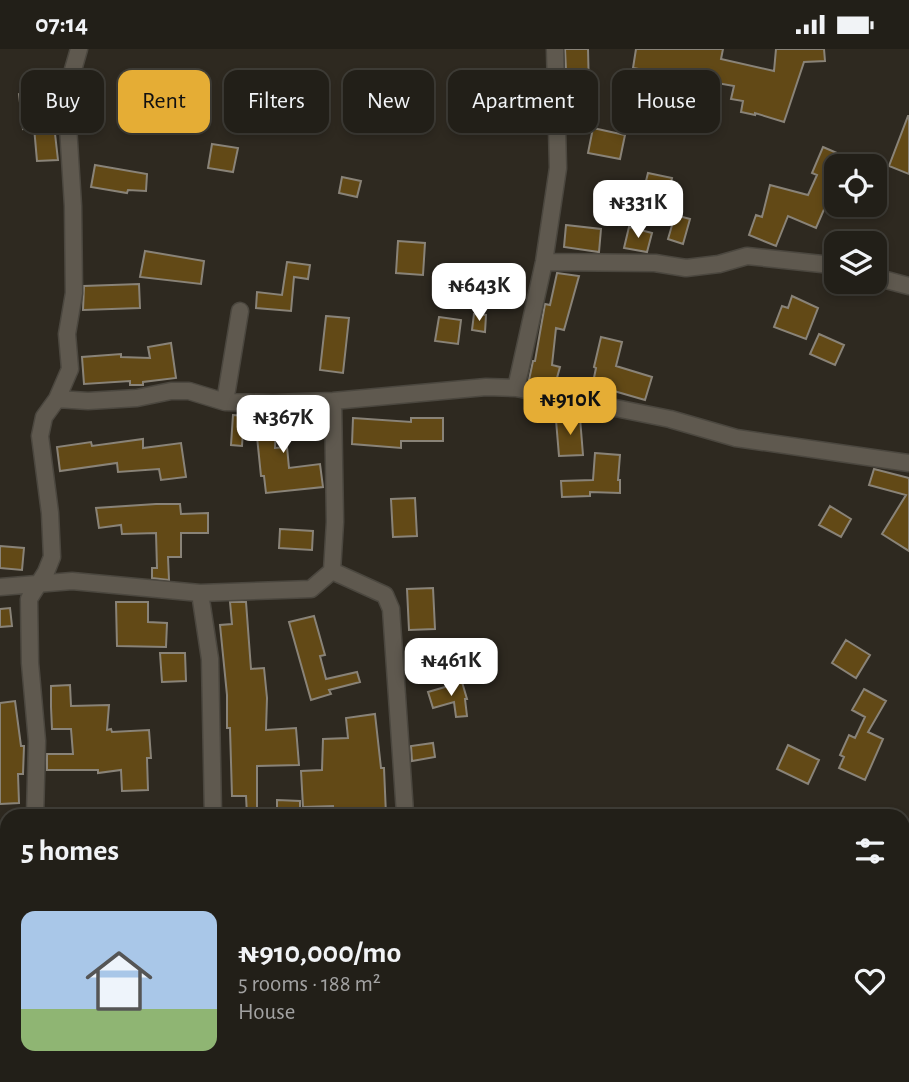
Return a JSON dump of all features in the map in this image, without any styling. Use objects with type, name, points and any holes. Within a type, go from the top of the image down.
[{"type":"street","points":[[35,809],[37,741],[30,663],[29,599],[52,557],[50,513],[40,436],[44,417],[57,398],[70,369],[67,334],[74,293],[73,206],[66,93],[79,49]]},
{"type":"street","points":[[516,388],[544,262],[558,168],[555,49]]},
{"type":"street","points":[[544,262],[655,263],[686,268],[719,264],[747,256],[824,266]]},
{"type":"street","points":[[887,280],[909,286]]},
{"type":"street","points":[[225,402],[240,311]]},
{"type":"street","points":[[57,398],[88,401],[190,391],[225,402],[273,403],[332,401],[486,387],[516,388],[670,419],[736,438],[909,463]]},
{"type":"street","points":[[0,587],[100,582],[200,593],[311,589],[331,571],[335,522],[332,401]]},
{"type":"street","points":[[331,571],[385,595],[391,609],[405,809]]},
{"type":"street","points":[[200,593],[210,659],[213,809]]},
{"type":"building","points":[[565,49],[588,49],[588,70],[566,70]]},
{"type":"building","points":[[636,49],[723,49],[721,59],[774,71],[776,49],[824,49],[825,61],[804,62],[784,122],[755,113],[741,112],[743,101],[731,99],[734,86],[720,84],[720,70],[633,68]]},
{"type":"building","points":[[909,116],[909,174],[889,166]]},
{"type":"building","points":[[598,129],[625,135],[620,159],[588,153],[592,133],[598,133]]},
{"type":"building","points":[[35,133],[55,133],[58,160],[37,161]]},
{"type":"building","points":[[212,144],[238,148],[233,172],[208,168]]},
{"type":"building","points":[[823,147],[839,154],[824,154],[824,210],[816,228],[788,216],[776,246],[749,235],[756,215],[762,217],[770,185],[808,195],[817,175],[812,173]]},
{"type":"building","points":[[95,165],[147,174],[146,191],[128,190],[127,193],[91,187]]},
{"type":"building","points":[[648,173],[672,178],[667,199],[643,193]]},
{"type":"building","points":[[342,177],[361,181],[357,197],[339,193]]},
{"type":"building","points":[[675,215],[690,219],[683,244],[668,239]]},
{"type":"building","points":[[566,225],[601,229],[599,252],[564,247]]},
{"type":"building","points":[[629,227],[652,233],[647,252],[624,248]]},
{"type":"building","points":[[398,241],[425,243],[423,275],[396,273]]},
{"type":"building","points":[[145,251],[204,261],[201,284],[140,277]]},
{"type":"building","points":[[287,262],[310,265],[308,279],[294,277],[291,311],[256,308],[257,292],[282,295]]},
{"type":"building","points":[[557,273],[579,276],[564,330],[556,328],[552,365],[560,367],[555,385],[529,380],[545,304],[550,305]]},
{"type":"building","points":[[139,284],[140,308],[83,310],[84,286]]},
{"type":"building","points":[[792,296],[818,308],[806,339],[774,327],[782,306],[788,308]]},
{"type":"building","points":[[474,314],[486,315],[485,332],[472,330]]},
{"type":"building","points":[[326,316],[349,318],[343,373],[320,370]]},
{"type":"building","points":[[439,317],[461,320],[458,344],[435,341]]},
{"type":"building","points":[[819,334],[844,345],[835,365],[810,354]]},
{"type":"building","points":[[601,337],[622,342],[616,366],[652,377],[645,400],[607,389],[605,395],[591,392]]},
{"type":"building","points":[[171,343],[176,378],[143,382],[143,385],[130,385],[130,381],[84,384],[82,357],[121,354],[121,357],[150,358],[148,347]]},
{"type":"building","points":[[313,412],[313,425],[276,423],[275,448],[287,447],[289,468],[320,464],[323,487],[266,493],[264,476],[261,476],[255,417],[257,413]]},
{"type":"building","points":[[233,415],[244,416],[242,446],[231,445]]},
{"type":"building","points":[[353,418],[411,422],[411,418],[443,418],[443,441],[401,441],[401,448],[352,444]]},
{"type":"building","points":[[580,418],[583,455],[559,456],[556,420]]},
{"type":"building","points":[[143,439],[143,448],[181,443],[186,477],[161,480],[159,469],[118,472],[117,463],[60,471],[57,447],[91,442],[92,446]]},
{"type":"building","points":[[595,453],[620,455],[620,493],[590,492],[590,496],[562,497],[561,481],[593,480]]},
{"type":"building","points":[[874,469],[909,478],[909,551],[882,534],[906,495],[869,485]]},
{"type":"building","points":[[415,498],[417,536],[393,537],[391,499]]},
{"type":"building","points":[[180,504],[181,514],[208,513],[208,533],[181,533],[181,557],[168,557],[169,580],[152,578],[152,568],[157,568],[156,533],[122,534],[121,525],[99,528],[96,508]]},
{"type":"building","points":[[830,506],[851,519],[841,537],[819,525]]},
{"type":"building","points":[[280,529],[313,531],[312,550],[279,548]]},
{"type":"building","points":[[0,546],[24,548],[22,570],[0,568]]},
{"type":"building","points":[[433,588],[435,629],[409,630],[407,589]]},
{"type":"building","points":[[116,602],[148,602],[148,622],[167,623],[166,647],[117,646]]},
{"type":"building","points":[[230,602],[246,602],[251,669],[264,668],[266,730],[296,728],[299,765],[257,766],[257,809],[247,809],[246,796],[232,796],[230,728],[227,728],[227,695],[220,625],[232,624]]},
{"type":"building","points":[[10,608],[12,626],[0,627],[0,609]]},
{"type":"building","points":[[314,616],[325,655],[320,656],[326,679],[357,672],[360,682],[329,690],[331,694],[311,700],[289,622]]},
{"type":"building","points":[[846,640],[870,655],[856,678],[832,663]]},
{"type":"building","points":[[160,653],[185,653],[186,681],[162,682]]},
{"type":"building","points":[[462,682],[467,699],[467,716],[456,717],[454,702],[433,708],[428,692]]},
{"type":"building","points":[[70,685],[71,706],[109,705],[107,730],[149,730],[151,758],[147,758],[148,790],[122,791],[121,770],[98,773],[98,770],[47,770],[47,754],[73,754],[71,729],[52,729],[51,707],[51,686]]},
{"type":"building","points":[[864,689],[886,701],[868,732],[883,739],[865,780],[839,768],[844,757],[840,755],[849,735],[855,738],[865,717],[852,710]]},
{"type":"building","points":[[15,701],[21,746],[24,746],[23,774],[18,774],[19,803],[0,804],[0,703]]},
{"type":"building","points":[[375,714],[381,768],[384,768],[386,809],[303,807],[301,771],[322,770],[323,739],[348,738],[346,718]]},
{"type":"building","points":[[433,743],[435,757],[412,761],[411,746]]},
{"type":"building","points":[[788,745],[819,760],[808,784],[777,769]]},
{"type":"building","points":[[277,800],[300,801],[300,809],[277,809]]}]
